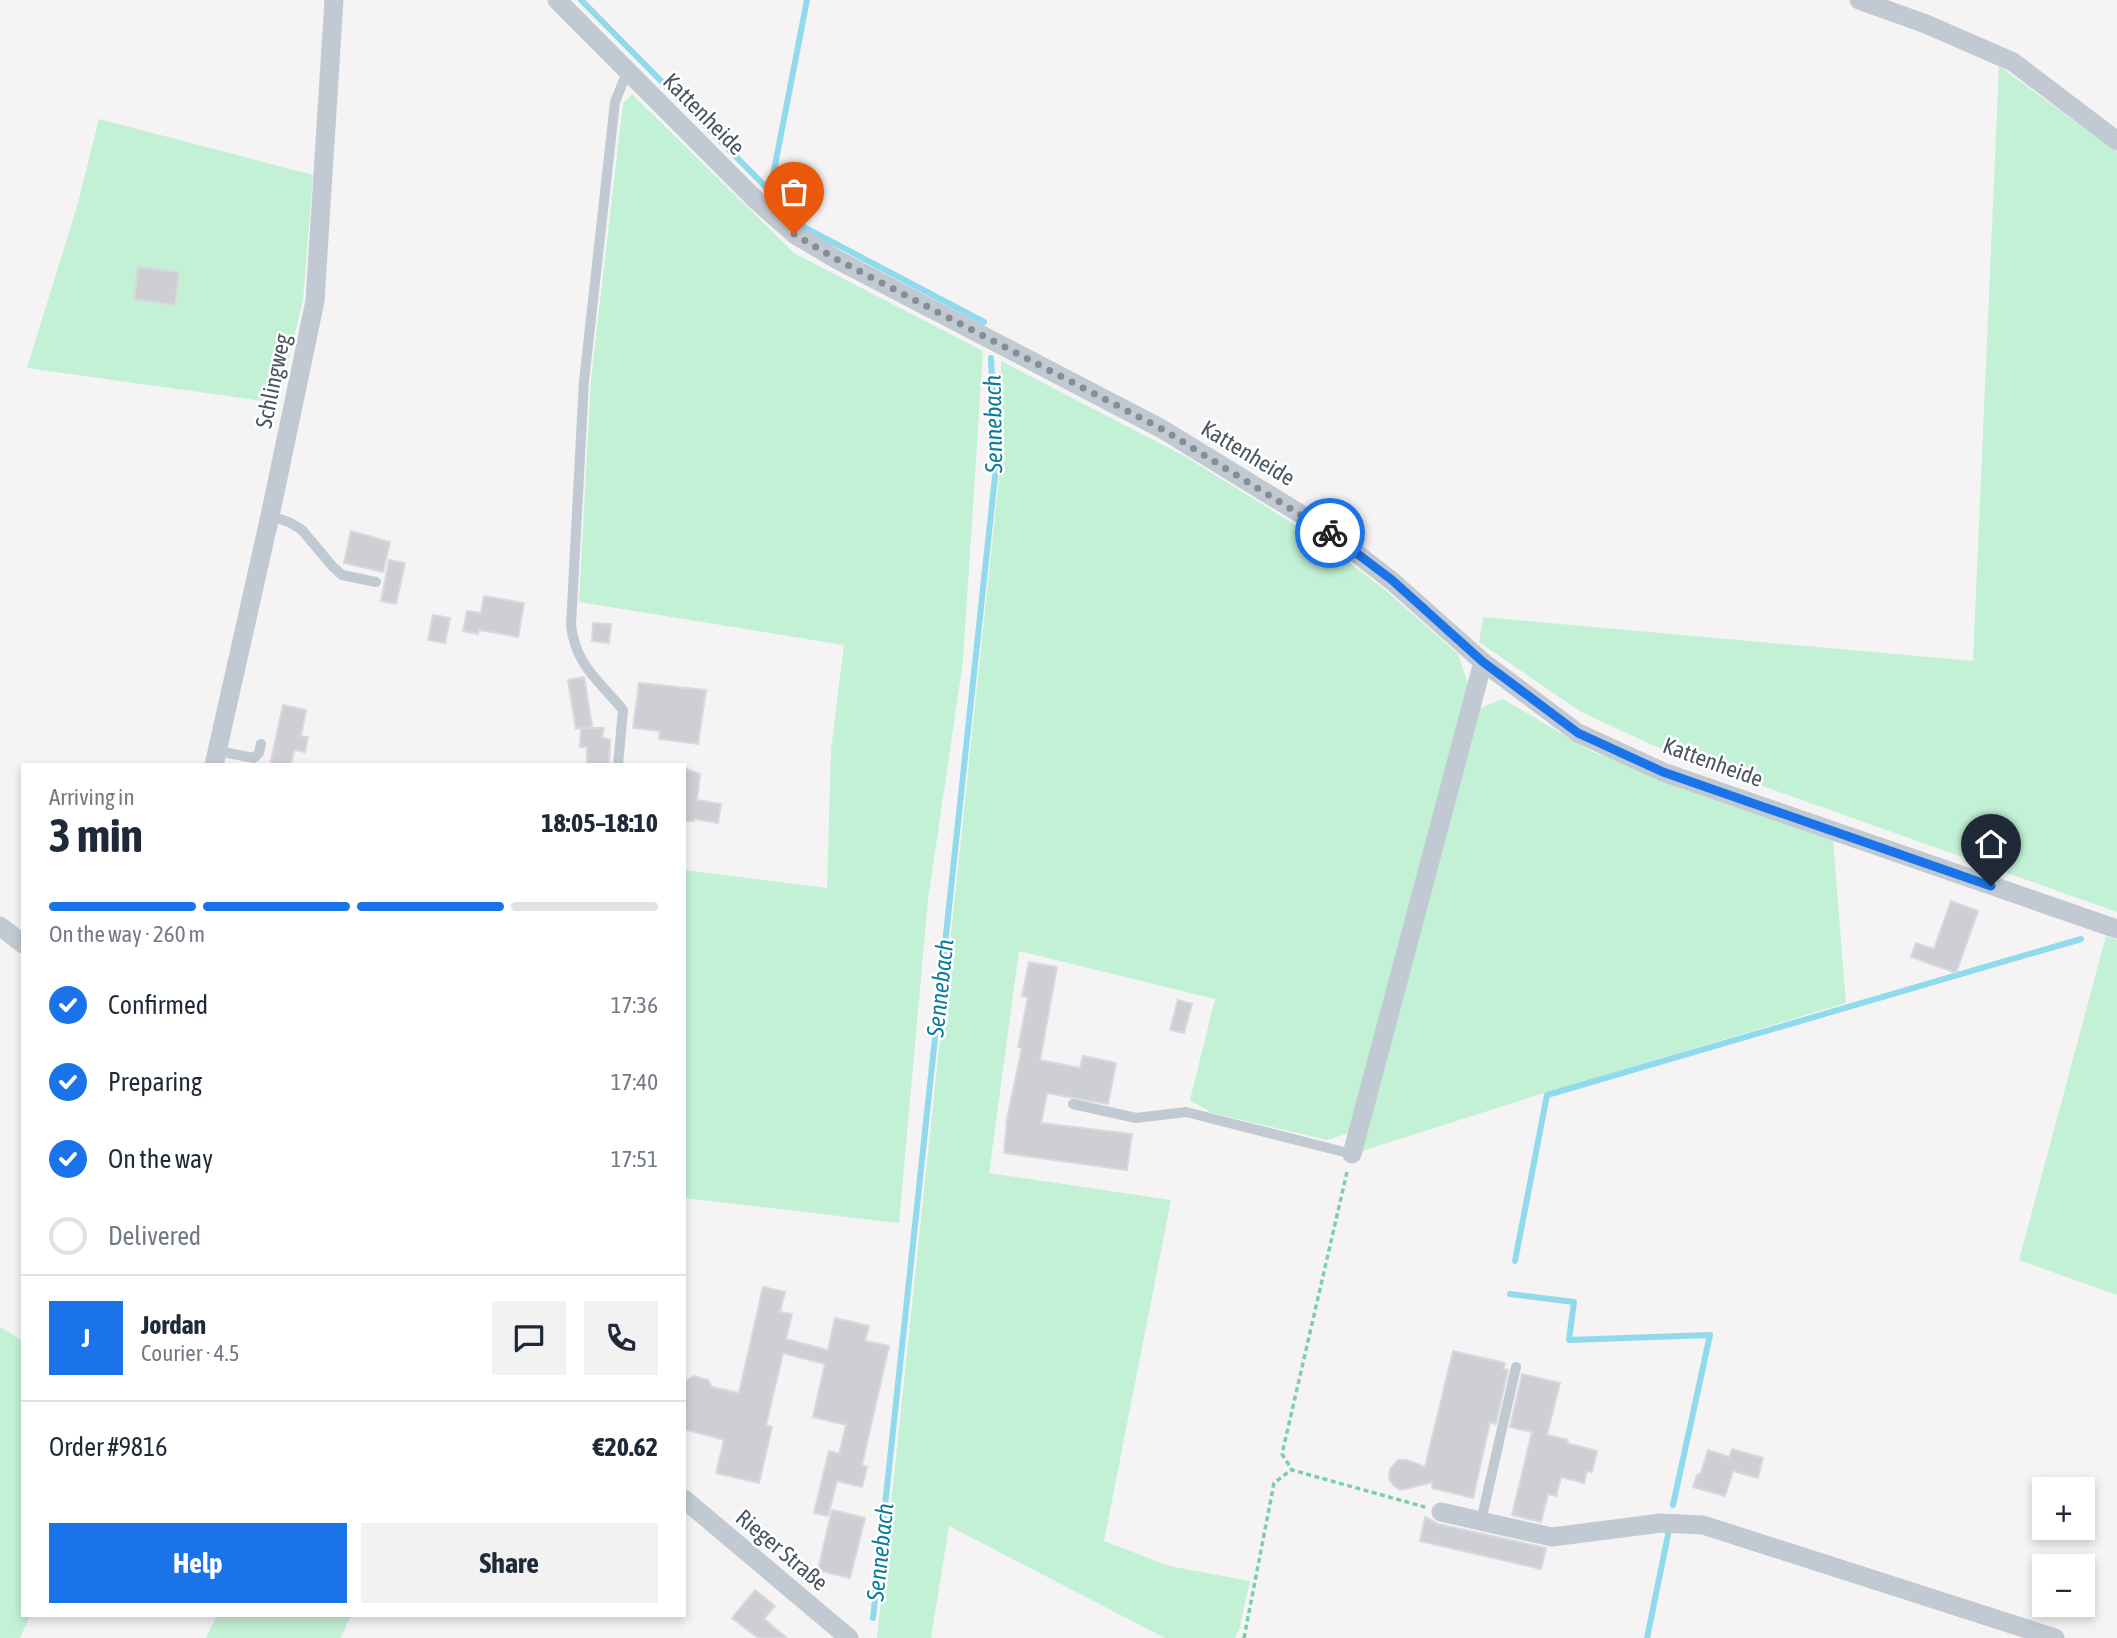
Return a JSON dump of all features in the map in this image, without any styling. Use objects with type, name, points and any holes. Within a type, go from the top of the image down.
[{"type":"street","name":"Schlingweg","points":[[216,758],[315,301],[334,0]]},
{"type":"street","name":"Kattenheide","points":[[556,0],[758,202],[794,234],[836,259],[1162,429],[1325,529],[1392,580],[1483,662],[1578,733],[1663,772],[2117,929]]},
{"type":"street","points":[[1859,0],[1926,24],[2013,62],[2117,141]]},
{"type":"street","points":[[1352,1154],[1483,662]]},
{"type":"street","points":[[0,926],[21,942]]},
{"type":"street","name":"Rieger Straße","points":[[686,1501],[844,1636]]},
{"type":"street","points":[[1441,1512],[1552,1537],[1661,1523],[1703,1525],[2056,1638]]},
{"type":"lane","points":[[618,763],[623,710],[578,657],[573,644],[571,625],[584,381],[615,102],[627,72]]},
{"type":"lane","points":[[270,516],[289,522],[302,530],[332,567],[342,575],[376,582]]},
{"type":"lane","points":[[216,758],[254,758],[259,753],[261,744]]},
{"type":"lane","points":[[1073,1104],[1136,1118],[1186,1112],[1352,1154]]},
{"type":"lane","points":[[1481,1521],[1516,1367]]},
{"type":"path","points":[[1352,1154],[1282,1454],[1292,1470],[1441,1512]]},
{"type":"path","points":[[1244,1638],[1274,1483],[1292,1470]]},
{"type":"green space","points":[[1999,66],[2117,152],[2117,912],[1670,753],[1581,712],[1479,642],[1483,617],[1973,661]]},
{"type":"green space","points":[[632,94],[794,253],[983,351],[963,661],[928,900],[899,1223],[686,1198],[686,870],[827,888],[831,750],[844,645],[579,602],[591,379],[623,104]]},
{"type":"green space","points":[[99,119],[313,175],[303,300],[278,403],[27,368],[78,203]],"holes":[[[138,267],[178,272],[174,304],[134,299]]]},
{"type":"green space","points":[[1001,361],[1186,457],[1318,539],[1384,589],[1458,654],[1470,690],[1358,1119],[1346,1134],[1327,1140],[1212,1113],[1190,1100],[1215,999],[1019,951],[989,1173],[1171,1200],[1104,1541],[1169,1566],[1250,1581],[1235,1638],[1165,1638],[949,1526],[931,1638],[877,1638],[1000,468]]},
{"type":"green space","points":[[1503,699],[1593,752],[1833,839],[1846,1003],[1547,1092],[1362,1151],[1478,709]]},
{"type":"green space","points":[[2106,936],[2117,940],[2117,1295],[2019,1260]]},
{"type":"green space","points":[[0,1327],[21,1340],[21,1617],[29,1617],[20,1638],[0,1638]]},
{"type":"green space","points":[[216,1617],[350,1617],[341,1638],[206,1638]]},
{"type":"building","points":[[138,267],[179,272],[175,305],[134,299]]},
{"type":"building","points":[[351,531],[390,542],[383,572],[344,563]]},
{"type":"building","points":[[389,560],[405,563],[396,604],[381,601]]},
{"type":"building","points":[[484,596],[524,603],[518,637],[479,630],[478,634],[463,631],[467,611],[481,613]]},
{"type":"building","points":[[433,615],[450,618],[445,643],[428,640]]},
{"type":"building","points":[[593,623],[611,624],[609,643],[592,641]]},
{"type":"building","points":[[584,677],[592,726],[582,728],[604,728],[602,737],[610,740],[609,763],[587,763],[587,747],[580,747],[581,728],[576,729],[568,680]]},
{"type":"building","points":[[639,683],[706,690],[698,744],[659,739],[660,731],[633,728]]},
{"type":"building","points":[[283,705],[306,710],[301,736],[308,737],[305,752],[294,750],[291,763],[270,763]]},
{"type":"building","points":[[686,769],[700,774],[697,800],[721,804],[718,823],[686,821]]},
{"type":"building","points":[[1951,901],[1978,911],[1956,973],[1911,957],[1916,943],[1934,949]]},
{"type":"building","points":[[1029,962],[1057,967],[1040,1060],[1080,1068],[1083,1056],[1116,1063],[1108,1104],[1047,1093],[1041,1123],[1132,1134],[1127,1170],[1004,1153],[1007,1119],[1022,1048],[1018,1047],[1028,997],[1022,996]]},
{"type":"building","points":[[1178,1000],[1192,1004],[1184,1033],[1170,1030]]},
{"type":"building","points":[[763,1287],[785,1292],[780,1312],[792,1314],[786,1339],[828,1350],[835,1318],[869,1326],[865,1341],[889,1346],[862,1465],[867,1467],[862,1487],[837,1481],[828,1516],[814,1513],[829,1451],[839,1454],[846,1425],[813,1417],[825,1364],[783,1353],[766,1425],[772,1427],[759,1483],[716,1473],[724,1440],[686,1430],[686,1381],[694,1376],[708,1380],[712,1387],[739,1393]]},
{"type":"building","points":[[1453,1351],[1505,1363],[1503,1369],[1508,1370],[1496,1424],[1490,1422],[1473,1498],[1432,1488],[1433,1482],[1401,1490],[1389,1479],[1390,1469],[1398,1460],[1407,1460],[1425,1467]]},
{"type":"building","points":[[1522,1374],[1560,1383],[1547,1435],[1597,1451],[1592,1472],[1587,1471],[1584,1483],[1561,1477],[1556,1496],[1548,1494],[1541,1522],[1512,1515],[1532,1432],[1510,1427]]},
{"type":"building","points":[[1732,1449],[1763,1458],[1758,1478],[1733,1471],[1725,1496],[1693,1487],[1697,1475],[1701,1473],[1708,1450],[1729,1457]]},
{"type":"building","points":[[832,1510],[865,1518],[850,1578],[818,1570]]},
{"type":"building","points":[[1425,1517],[1438,1524],[1546,1548],[1541,1569],[1420,1541]]},
{"type":"building","points":[[755,1590],[775,1606],[764,1619],[787,1638],[758,1638],[732,1618]]},
{"type":"waterway","points":[[581,0],[770,191]]},
{"type":"waterway","name":"Sennebach","points":[[807,0],[770,191],[798,224],[984,322]]},
{"type":"waterway","name":"Sennebach","points":[[873,1618],[996,467],[991,358]]},
{"type":"waterway","points":[[1515,1261],[1547,1095],[2081,939]]},
{"type":"waterway","points":[[1510,1294],[1574,1302],[1569,1340],[1710,1335],[1673,1505]]},
{"type":"waterway","points":[[1647,1638],[1669,1530]]},
{"type":"way so far","points":[[794,234],[836,259],[1162,429],[1330,533]]},
{"type":"route","points":[[1330,533],[1392,580],[1483,662],[1578,733],[1663,772],[1991,886]]}]
